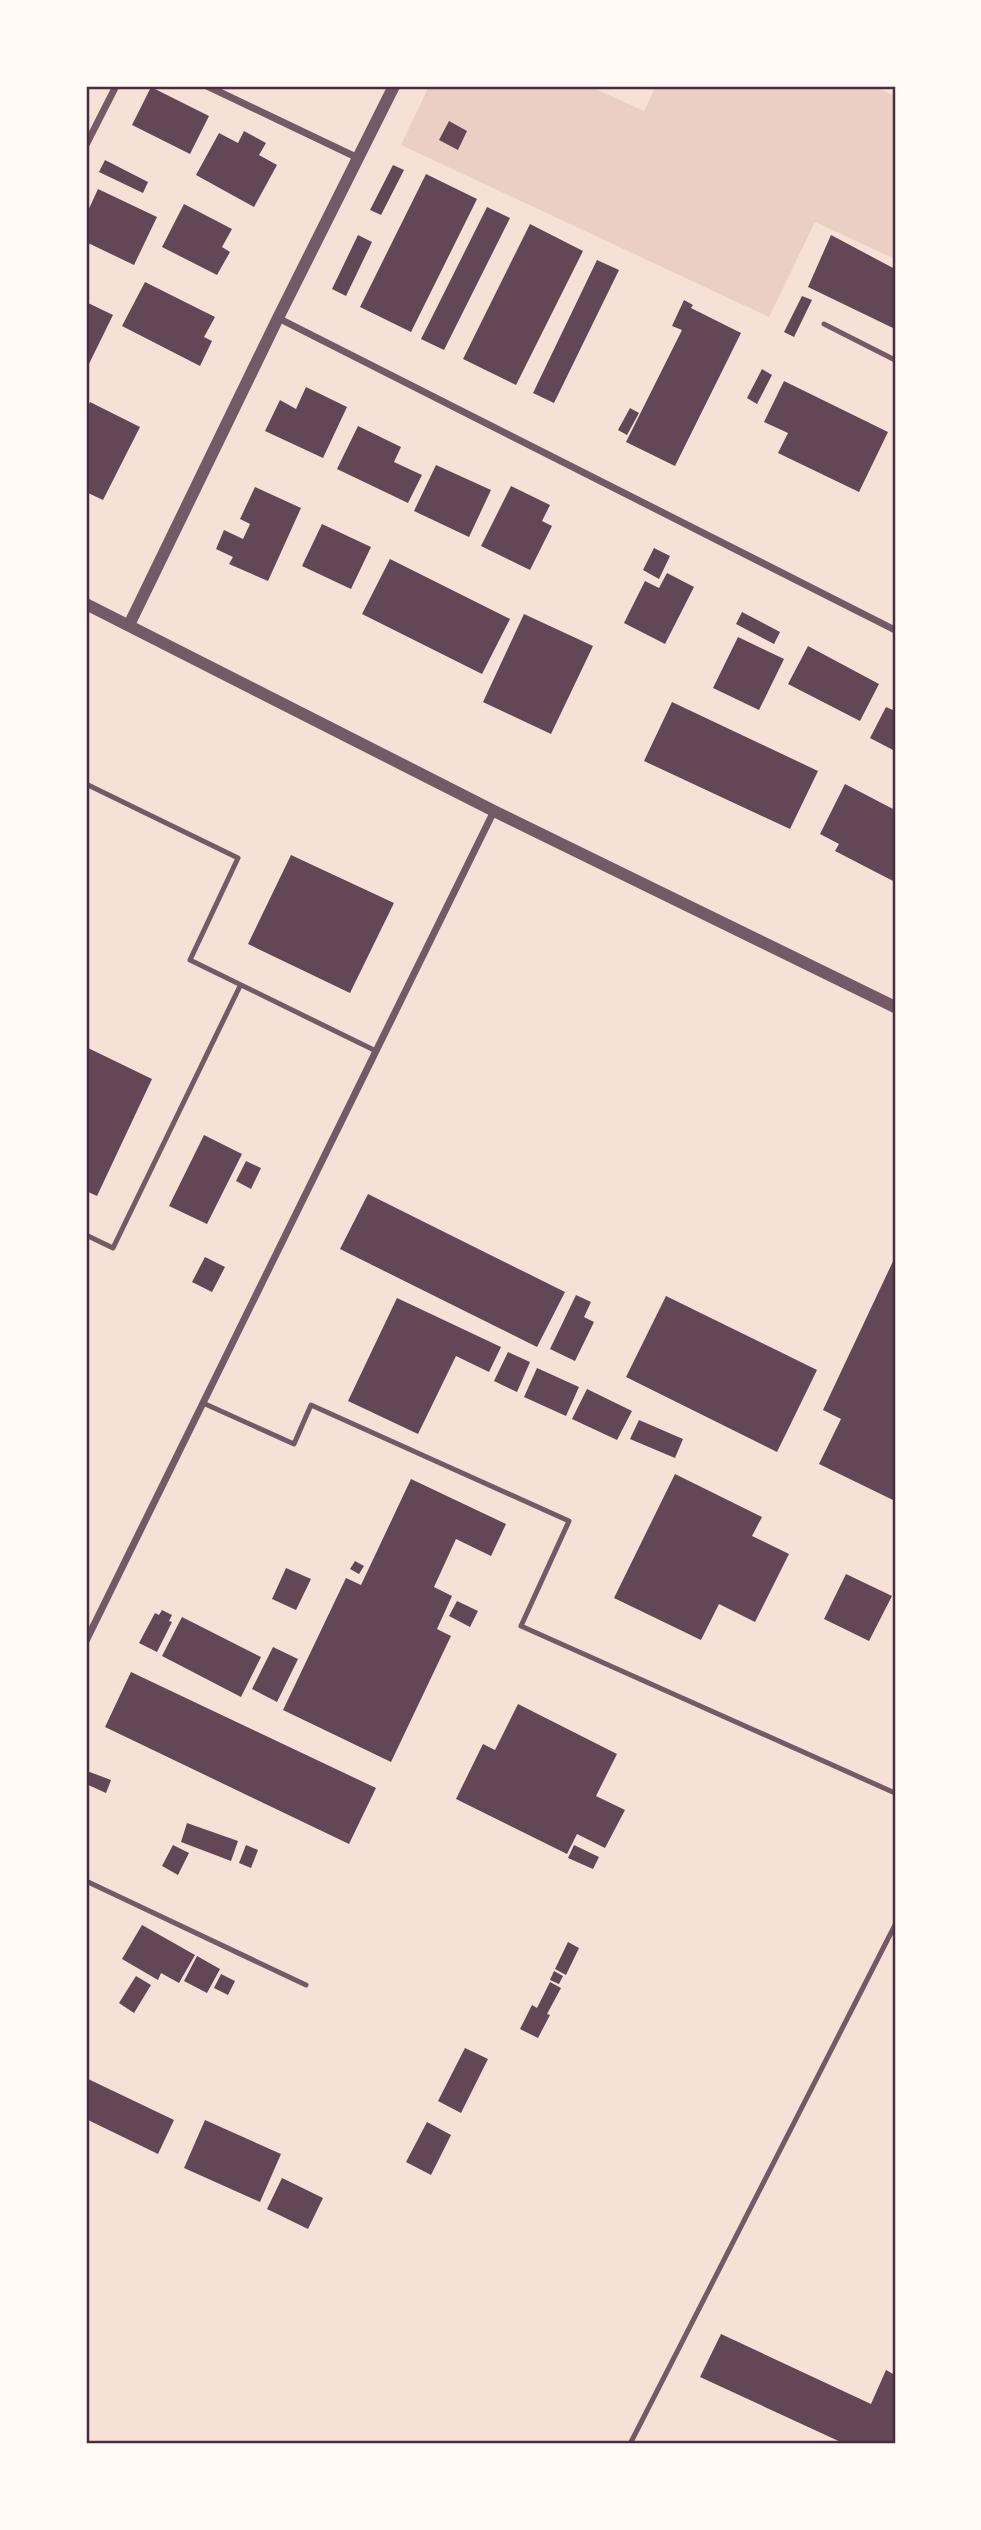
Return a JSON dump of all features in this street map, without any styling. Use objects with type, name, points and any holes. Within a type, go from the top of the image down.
[{"type":"street","points":[[86,145],[116,86]]},
{"type":"street","points":[[207,86],[358,158]]},
{"type":"street","points":[[129,625],[394,86]]},
{"type":"street","points":[[278,318],[895,630]]},
{"type":"street","points":[[86,604],[494,811],[895,1007]]},
{"type":"street","points":[[86,1641],[494,811]]},
{"type":"lane","points":[[824,324],[895,360]]},
{"type":"lane","points":[[86,785],[238,858],[190,960],[376,1051]]},
{"type":"lane","points":[[86,1235],[113,1248],[240,986]]},
{"type":"lane","points":[[203,1403],[294,1444],[311,1405],[569,1521],[521,1626],[895,1793]]},
{"type":"lane","points":[[86,1881],[306,1985]]},
{"type":"lane","points":[[629,2444],[895,1924]]},
{"type":"shaded area","points":[[429,86],[589,86],[644,111],[656,86],[873,86],[895,96],[895,259],[815,222],[769,317],[401,145]]},
{"type":"building","points":[[151,87],[209,116],[190,154],[132,125]]},
{"type":"building","points":[[449,121],[467,131],[458,150],[439,140]]},
{"type":"building","points":[[244,131],[266,143],[259,155],[277,165],[254,207],[196,175],[219,133],[238,143]]},
{"type":"building","points":[[105,160],[148,182],[143,193],[99,172]]},
{"type":"building","points":[[393,165],[404,170],[381,215],[370,210]]},
{"type":"building","points":[[426,174],[477,199],[411,332],[360,307]]},
{"type":"building","points":[[98,189],[157,217],[134,265],[86,242],[86,215]]},
{"type":"building","points":[[184,204],[232,229],[222,247],[230,252],[217,275],[162,247]]},
{"type":"building","points":[[487,207],[510,218],[444,350],[421,339]]},
{"type":"building","points":[[530,224],[583,251],[516,385],[463,359]]},
{"type":"building","points":[[358,235],[372,242],[346,296],[332,289]]},
{"type":"building","points":[[831,235],[895,269],[895,329],[808,287]]},
{"type":"building","points":[[597,260],[619,270],[554,403],[533,393]]},
{"type":"building","points":[[145,282],[215,317],[204,337],[212,341],[200,366],[122,326]]},
{"type":"building","points":[[802,296],[812,300],[794,337],[784,332]]},
{"type":"building","points":[[684,300],[693,305],[691,308],[741,333],[675,466],[626,442],[682,330],[672,326]]},
{"type":"building","points":[[86,302],[113,315],[86,370]]},
{"type":"building","points":[[762,369],[772,375],[757,404],[747,398]]},
{"type":"building","points":[[784,381],[888,432],[859,492],[778,453],[788,433],[764,422]]},
{"type":"building","points":[[306,387],[347,407],[323,458],[265,431],[280,400],[296,409]]},
{"type":"building","points":[[90,402],[140,427],[103,500],[86,492],[86,411]]},
{"type":"building","points":[[630,408],[639,413],[627,435],[618,430]]},
{"type":"building","points":[[358,426],[401,447],[394,462],[422,475],[408,503],[337,469]]},
{"type":"building","points":[[436,465],[491,490],[469,537],[414,511]]},
{"type":"building","points":[[511,486],[550,505],[542,521],[552,526],[530,570],[481,546]]},
{"type":"building","points":[[255,487],[301,508],[268,581],[229,564],[233,557],[216,549],[224,530],[243,539],[250,524],[240,519]]},
{"type":"building","points":[[322,524],[371,547],[351,589],[302,566]]},
{"type":"building","points":[[654,548],[670,556],[659,579],[643,570]]},
{"type":"building","points":[[390,559],[510,619],[482,674],[362,614]]},
{"type":"building","points":[[667,573],[694,587],[665,644],[624,623],[645,581],[659,588]]},
{"type":"building","points":[[742,612],[780,632],[774,644],[736,624]]},
{"type":"building","points":[[524,614],[593,646],[551,734],[483,702]]},
{"type":"building","points":[[738,637],[784,659],[759,710],[713,688]]},
{"type":"building","points":[[808,646],[879,684],[860,721],[788,684]]},
{"type":"building","points":[[672,702],[818,771],[790,829],[644,761]]},
{"type":"building","points":[[886,707],[895,711],[895,751],[870,738]]},
{"type":"building","points":[[845,784],[895,810],[895,882],[835,851],[839,844],[820,834]]},
{"type":"building","points":[[291,855],[394,903],[350,993],[248,944]]},
{"type":"building","points":[[86,1047],[152,1079],[97,1196],[86,1191]]},
{"type":"building","points":[[204,1135],[242,1154],[207,1224],[169,1206]]},
{"type":"building","points":[[246,1161],[261,1168],[251,1189],[236,1181]]},
{"type":"building","points":[[368,1194],[565,1292],[537,1347],[340,1249]]},
{"type":"building","points":[[205,1257],[225,1267],[212,1292],[192,1282]]},
{"type":"building","points":[[895,1257],[895,1501],[819,1464],[841,1419],[823,1410]]},
{"type":"building","points":[[576,1295],[591,1302],[584,1317],[594,1322],[575,1361],[550,1349]]},
{"type":"building","points":[[666,1296],[817,1370],[777,1452],[626,1377]]},
{"type":"building","points":[[397,1298],[501,1347],[489,1372],[456,1356],[418,1434],[348,1401]]},
{"type":"building","points":[[508,1352],[530,1362],[517,1392],[494,1381]]},
{"type":"building","points":[[537,1368],[579,1387],[566,1416],[524,1397]]},
{"type":"building","points":[[587,1389],[632,1411],[617,1440],[572,1419]]},
{"type":"building","points":[[639,1420],[683,1439],[675,1458],[630,1439]]},
{"type":"building","points":[[675,1474],[762,1517],[752,1536],[789,1554],[755,1622],[719,1604],[701,1640],[614,1598]]},
{"type":"building","points":[[411,1479],[506,1524],[491,1556],[456,1539],[434,1587],[452,1596],[437,1629],[451,1636],[391,1762],[283,1710],[346,1578],[361,1585]]},
{"type":"building","points":[[355,1561],[364,1566],[359,1574],[350,1569]]},
{"type":"building","points":[[286,1568],[311,1579],[296,1610],[272,1599]]},
{"type":"building","points":[[846,1574],[892,1596],[869,1641],[824,1619]]},
{"type":"building","points":[[457,1601],[478,1611],[470,1627],[449,1616]]},
{"type":"building","points":[[162,1610],[172,1615],[169,1621],[172,1622],[157,1652],[139,1643],[155,1613],[159,1615]]},
{"type":"building","points":[[182,1617],[261,1657],[241,1697],[162,1656]]},
{"type":"building","points":[[273,1647],[298,1659],[277,1702],[252,1689]]},
{"type":"building","points":[[131,1672],[376,1788],[349,1844],[105,1727]]},
{"type":"building","points":[[518,1704],[617,1754],[596,1796],[625,1810],[605,1848],[577,1834],[567,1854],[456,1799],[483,1744],[495,1750]]},
{"type":"building","points":[[87,1771],[111,1780],[106,1793],[86,1784]]},
{"type":"building","points":[[187,1823],[238,1841],[231,1861],[181,1842]]},
{"type":"building","points":[[173,1845],[189,1853],[178,1875],[162,1866]]},
{"type":"building","points":[[246,1845],[258,1850],[251,1868],[239,1863]]},
{"type":"building","points":[[574,1845],[599,1857],[593,1869],[568,1858]]},
{"type":"building","points":[[142,1925],[195,1955],[179,1983],[161,1973],[158,1980],[122,1959]]},
{"type":"building","points":[[568,1942],[579,1948],[566,1975],[555,1969]]},
{"type":"building","points":[[197,1956],[220,1969],[207,1993],[184,1981]]},
{"type":"building","points":[[554,1971],[563,1976],[559,1984],[550,1980]]},
{"type":"building","points":[[221,1974],[235,1981],[228,1995],[214,1988]]},
{"type":"building","points":[[136,1976],[151,1985],[134,2013],[119,2003]]},
{"type":"building","points":[[550,1982],[561,1988],[538,2038],[520,2029],[532,2005],[537,2008]]},
{"type":"building","points":[[465,2048],[488,2059],[461,2113],[438,2101]]},
{"type":"building","points":[[86,2078],[174,2120],[158,2154],[86,2119]]},
{"type":"building","points":[[205,2120],[281,2154],[260,2202],[184,2168]]},
{"type":"building","points":[[427,2122],[451,2135],[431,2175],[406,2162]]},
{"type":"building","points":[[282,2178],[323,2198],[308,2229],[267,2209]]},
{"type":"building","points":[[721,2334],[871,2404],[886,2370],[895,2375],[895,2444],[845,2444],[700,2377]]}]
